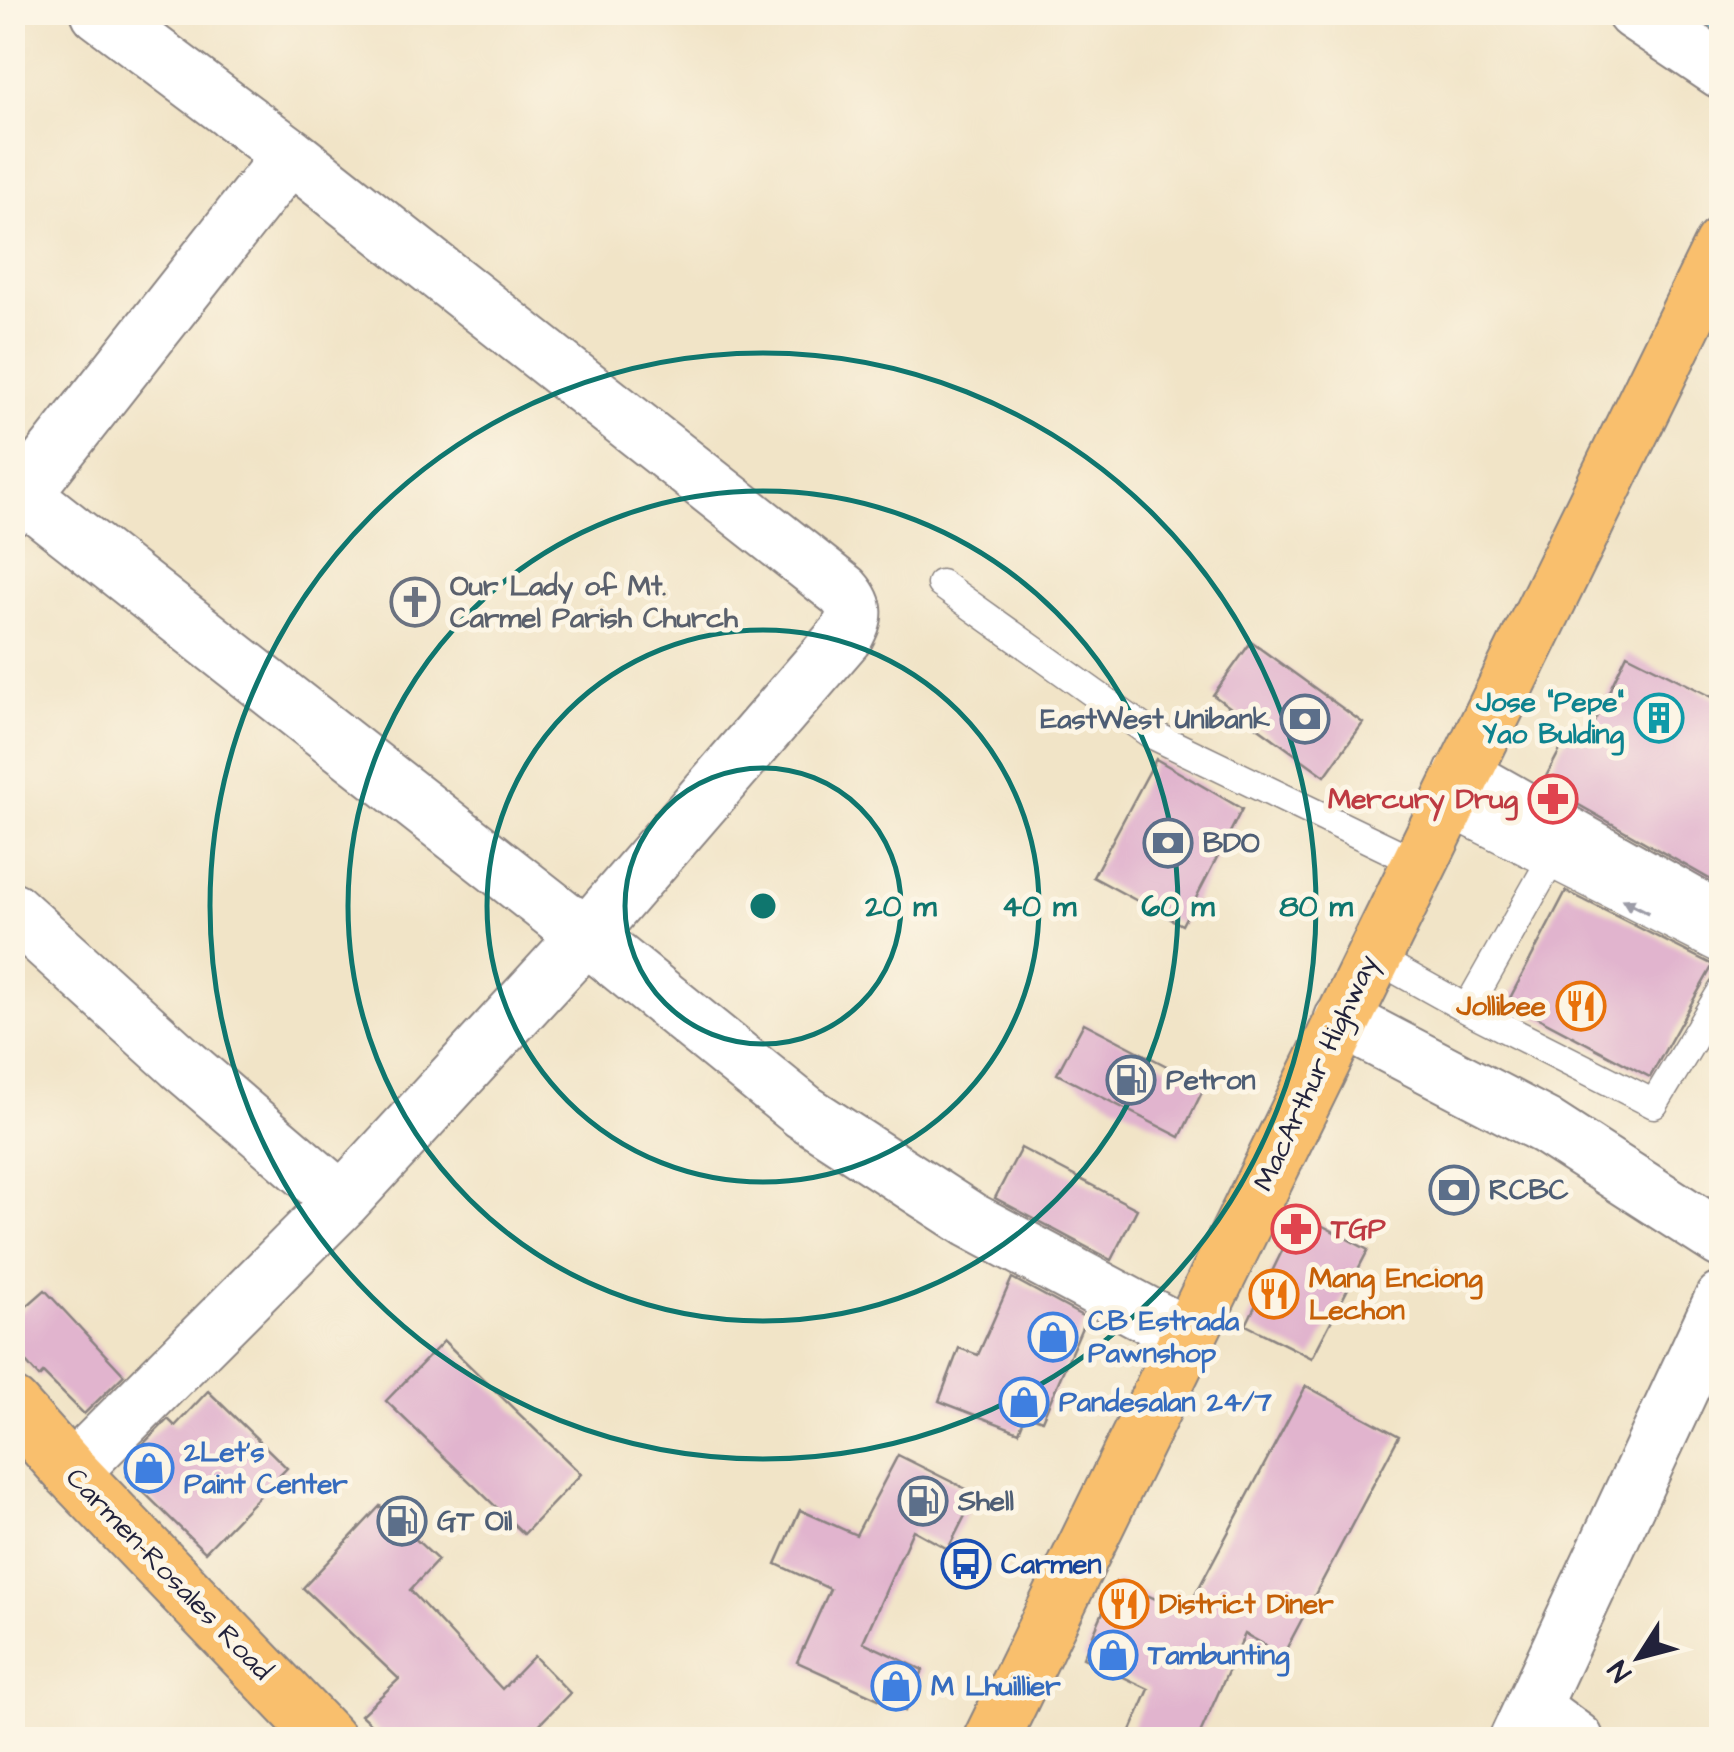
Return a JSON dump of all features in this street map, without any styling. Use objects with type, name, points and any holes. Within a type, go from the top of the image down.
[{"type":"highway","name":"MacArthur Highway","points":[[991,1740],[1722,245]]},
{"type":"highway","name":"Carmen-Rosales Road","points":[[12,1406],[328,1740]]},
{"type":"street","points":[[71,1472],[342,1201],[586,936],[846,635],[856,617],[854,603],[828,579],[290,155],[99,12]]},
{"type":"street","points":[[1634,12],[1722,71]]},
{"type":"street","points":[[290,155],[16,495],[586,936],[804,1112],[970,1220],[1190,1337]]},
{"type":"street","points":[[1453,793],[1722,922]]},
{"type":"street","points":[[12,910],[342,1201]]},
{"type":"street","points":[[1342,1020],[1544,1126],[1722,1240]]},
{"type":"street","points":[[1542,1729],[1722,1300]]},
{"type":"lane","points":[[941,584],[1152,734],[1418,863]]},
{"type":"lane","points":[[1453,793],[1550,862],[1722,950]]},
{"type":"lane","points":[[1467,1009],[1550,862]]},
{"type":"lane","points":[[1372,956],[1654,1104],[1722,991]]},
{"type":"building","points":[[1251,642],[1363,723],[1325,776],[1213,695]]},
{"type":"building","points":[[1627,654],[1722,702],[1722,886],[1542,784],[1568,735],[1584,743]]},
{"type":"building","name":"BDO","points":[[1156,759],[1242,809],[1182,925],[1093,877]]},
{"type":"building","points":[[1566,891],[1713,965],[1650,1077],[1508,1002]]},
{"type":"building","name":"Petron","points":[[1084,1023],[1205,1086],[1180,1137],[1057,1074]]},
{"type":"building","points":[[1021,1148],[1137,1209],[1111,1260],[995,1198]]},
{"type":"building","points":[[1295,1211],[1368,1250],[1312,1358],[1246,1325],[1283,1249],[1277,1245]]},
{"type":"building","points":[[1012,1278],[1086,1318],[1042,1420],[1026,1414],[1019,1432],[939,1401],[959,1348],[978,1355]]},
{"type":"building","points":[[45,1290],[124,1375],[84,1414],[43,1373],[39,1377],[12,1346],[12,1319]]},
{"type":"building","points":[[444,1341],[581,1474],[524,1534],[386,1401]]},
{"type":"building","points":[[1306,1386],[1399,1436],[1283,1655],[1245,1634],[1197,1740],[1127,1740],[1149,1689],[1083,1658],[1116,1582],[1186,1612]]},
{"type":"building","points":[[208,1391],[287,1468],[205,1552],[127,1476],[137,1466],[129,1458],[168,1419],[175,1426]]},
{"type":"building","points":[[898,1455],[976,1494],[948,1549],[913,1530],[863,1642],[923,1670],[905,1711],[797,1662],[830,1589],[776,1564],[800,1510],[856,1535]]},
{"type":"building","points":[[380,1506],[438,1560],[410,1590],[502,1689],[534,1656],[570,1693],[524,1740],[388,1740],[361,1715],[399,1679],[303,1588]]},
{"type":"waterway","points":[[1692,12],[1722,34]]},
{"type":"place","name":"Our Lady of Mt. Carmel Parish Church","points":[[415,602]]},
{"type":"place","name":"Jose \"Pepe\" Yao Bulding","points":[[1659,718]]},
{"type":"place","name":"EastWest Unibank","points":[[1305,719]]},
{"type":"place","name":"Mercury Drug","points":[[1553,799]]},
{"type":"place","name":"BDO","points":[[1168,843]]},
{"type":"place","name":"Jollibee","points":[[1581,1006]]},
{"type":"place","name":"Petron","points":[[1131,1080]]},
{"type":"place","name":"RCBC","points":[[1454,1190]]},
{"type":"place","name":"TGP","points":[[1296,1229]]},
{"type":"place","name":"Mang Enciong Lechon","points":[[1274,1294]]},
{"type":"place","name":"CB Estrada Pawnshop","points":[[1053,1337]]},
{"type":"place","name":"Pandesalan 24/7","points":[[1024,1402]]},
{"type":"place","name":"2Let's Paint Center","points":[[149,1468]]},
{"type":"place","name":"Shell","points":[[923,1501]]},
{"type":"place","name":"GT Oil","points":[[402,1521]]},
{"type":"place","name":"Carmen","points":[[966,1564]]},
{"type":"place","name":"District Diner","points":[[1124,1604]]},
{"type":"place","name":"Tambunting","points":[[1113,1655]]},
{"type":"place","name":"M Lhuillier","points":[[896,1686]]}]
